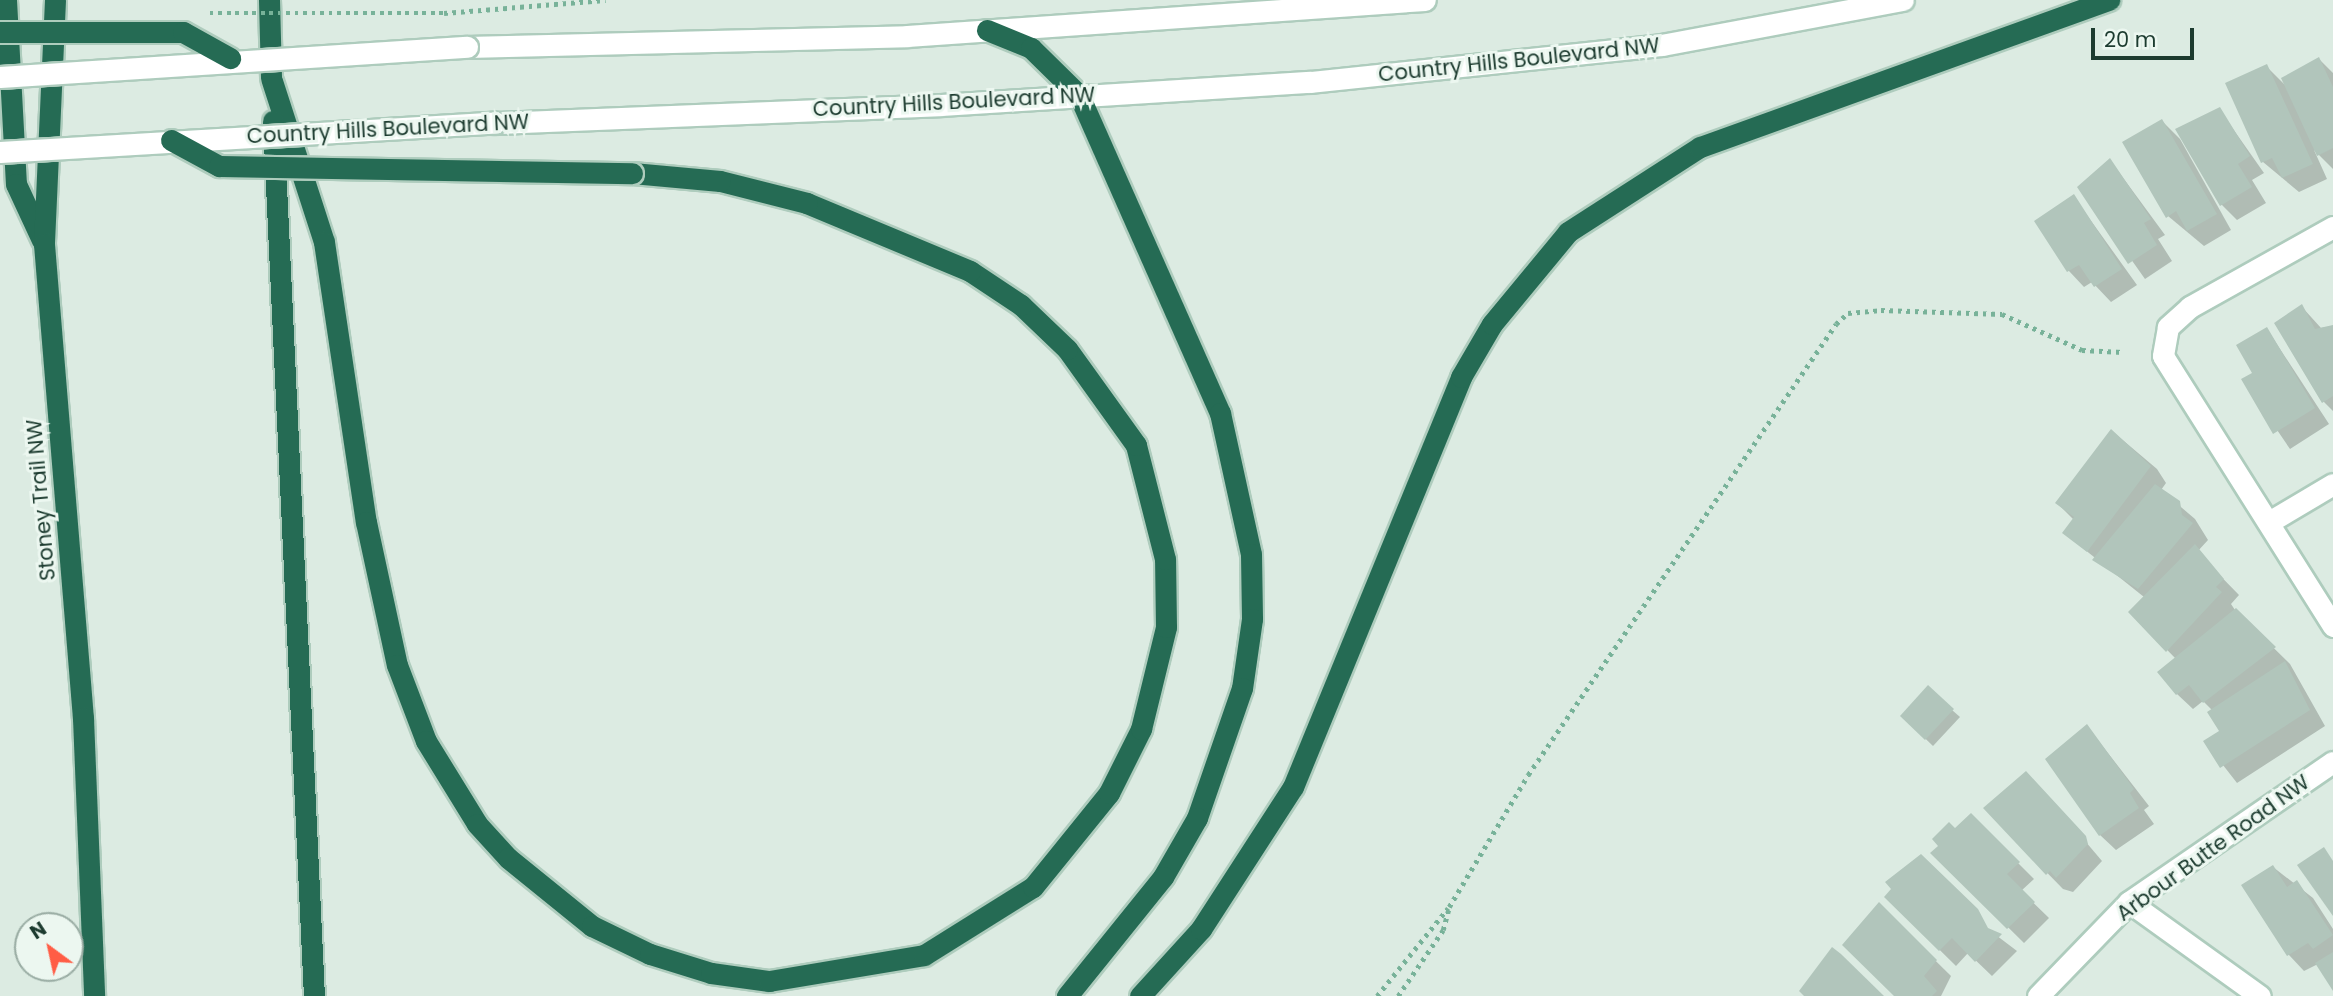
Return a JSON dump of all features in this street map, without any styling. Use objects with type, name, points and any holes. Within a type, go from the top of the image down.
[{"type":"highway","points":[[6,0],[16,184],[44,244]]},
{"type":"highway","name":"Stoney Trail NW","points":[[55,0],[44,244],[83,718],[94,996]]},
{"type":"highway","points":[[269,0],[314,996]]},
{"type":"highway","points":[[1140,996],[1201,929],[1293,787],[1461,377],[1492,324],[1568,232],[1700,147],[2109,0]]},
{"type":"highway","points":[[987,30],[1031,48],[1079,95],[1220,413],[1251,554],[1252,619],[1242,688],[1197,818],[1163,877],[1067,996]]},
{"type":"highway","points":[[0,32],[183,32],[230,58]]},
{"type":"highway","points":[[171,140],[219,166],[632,173],[720,181],[807,203],[970,271],[1021,305],[1067,348],[1136,445],[1165,559],[1166,627],[1141,729],[1102,803],[1033,887],[924,955],[769,981],[711,973],[650,954],[592,926],[508,858],[477,824],[426,741],[397,665],[366,522],[324,242],[272,81]]},
{"type":"main road","points":[[0,77],[230,58],[467,47],[987,30],[1425,0]]},
{"type":"main road","name":"Country Hills Boulevard NW","points":[[0,152],[171,140],[1310,82],[1649,46],[1903,0]]},
{"type":"main road","points":[[2333,226],[2190,307],[2168,327],[2163,356],[2333,626]]},
{"type":"main road","points":[[2269,522],[2333,484]]},
{"type":"main road","name":"Arbour Butte Road NW","points":[[2038,996],[2129,902],[2333,762]]},
{"type":"main road","points":[[2129,902],[2260,996]]},
{"type":"path","points":[[194,13],[444,13],[604,0]]},
{"type":"path","points":[[1377,996],[1449,907],[1528,775],[1848,313],[2002,314],[2082,350],[2123,352]]},
{"type":"path","points":[[1398,996],[1443,930],[1449,907]]},
{"type":"building","points":[[2319,57],[2333,87],[2333,148],[2317,156],[2281,78]]},
{"type":"building","points":[[2267,64],[2313,164],[2282,178],[2272,158],[2261,163],[2225,83]]},
{"type":"building","points":[[2220,107],[2250,156],[2238,164],[2252,187],[2220,206],[2175,129]]},
{"type":"building","points":[[2162,119],[2217,214],[2187,231],[2176,211],[2166,218],[2122,142]]},
{"type":"building","points":[[2110,158],[2151,219],[2144,223],[2157,245],[2128,264],[2077,187]]},
{"type":"building","points":[[2074,194],[2122,269],[2094,287],[2079,265],[2067,272],[2034,221]]},
{"type":"building","points":[[2302,304],[2315,329],[2333,325],[2333,396],[2322,403],[2274,323]]},
{"type":"building","points":[[2267,327],[2315,408],[2273,434],[2241,379],[2252,373],[2236,345]]},
{"type":"building","points":[[2111,429],[2151,466],[2087,552],[2062,533],[2074,517],[2055,503]]},
{"type":"building","points":[[2155,484],[2180,501],[2182,515],[2193,523],[2138,589],[2092,560]]},
{"type":"building","points":[[2195,544],[2224,579],[2216,587],[2222,592],[2166,652],[2128,612]]},
{"type":"building","points":[[2236,608],[2276,647],[2203,703],[2189,685],[2176,695],[2157,672]]},
{"type":"building","points":[[2285,661],[2310,710],[2220,768],[2203,741],[2219,731],[2207,712]]},
{"type":"building","points":[[1928,685],[1954,709],[1925,740],[1900,716]]},
{"type":"building","points":[[2087,724],[2134,789],[2130,793],[2139,808],[2099,836],[2045,759]]},
{"type":"building","points":[[2026,771],[2086,836],[2088,844],[2056,878],[2050,871],[2046,875],[1983,808]]},
{"type":"building","points":[[1971,813],[2020,862],[2007,874],[2035,902],[2007,929],[1930,853],[1938,846],[1932,839],[1949,822],[1955,828]]},
{"type":"building","points":[[2324,847],[2333,861],[2333,916],[2297,865]]},
{"type":"building","points":[[1921,854],[1978,909],[1988,928],[2002,934],[1975,962],[1952,938],[1939,951],[1884,897],[1891,889],[1885,882]]},
{"type":"building","points":[[2273,865],[2287,887],[2297,880],[2333,935],[2313,949],[2308,943],[2287,956],[2241,885]]},
{"type":"building","points":[[1879,902],[1937,960],[1924,976],[1937,991],[1932,996],[1894,996],[1842,945]]},
{"type":"building","points":[[1832,947],[1884,996],[1804,996],[1799,991]]},
{"type":"building","points":[[2333,952],[2333,991],[2315,963]]}]
